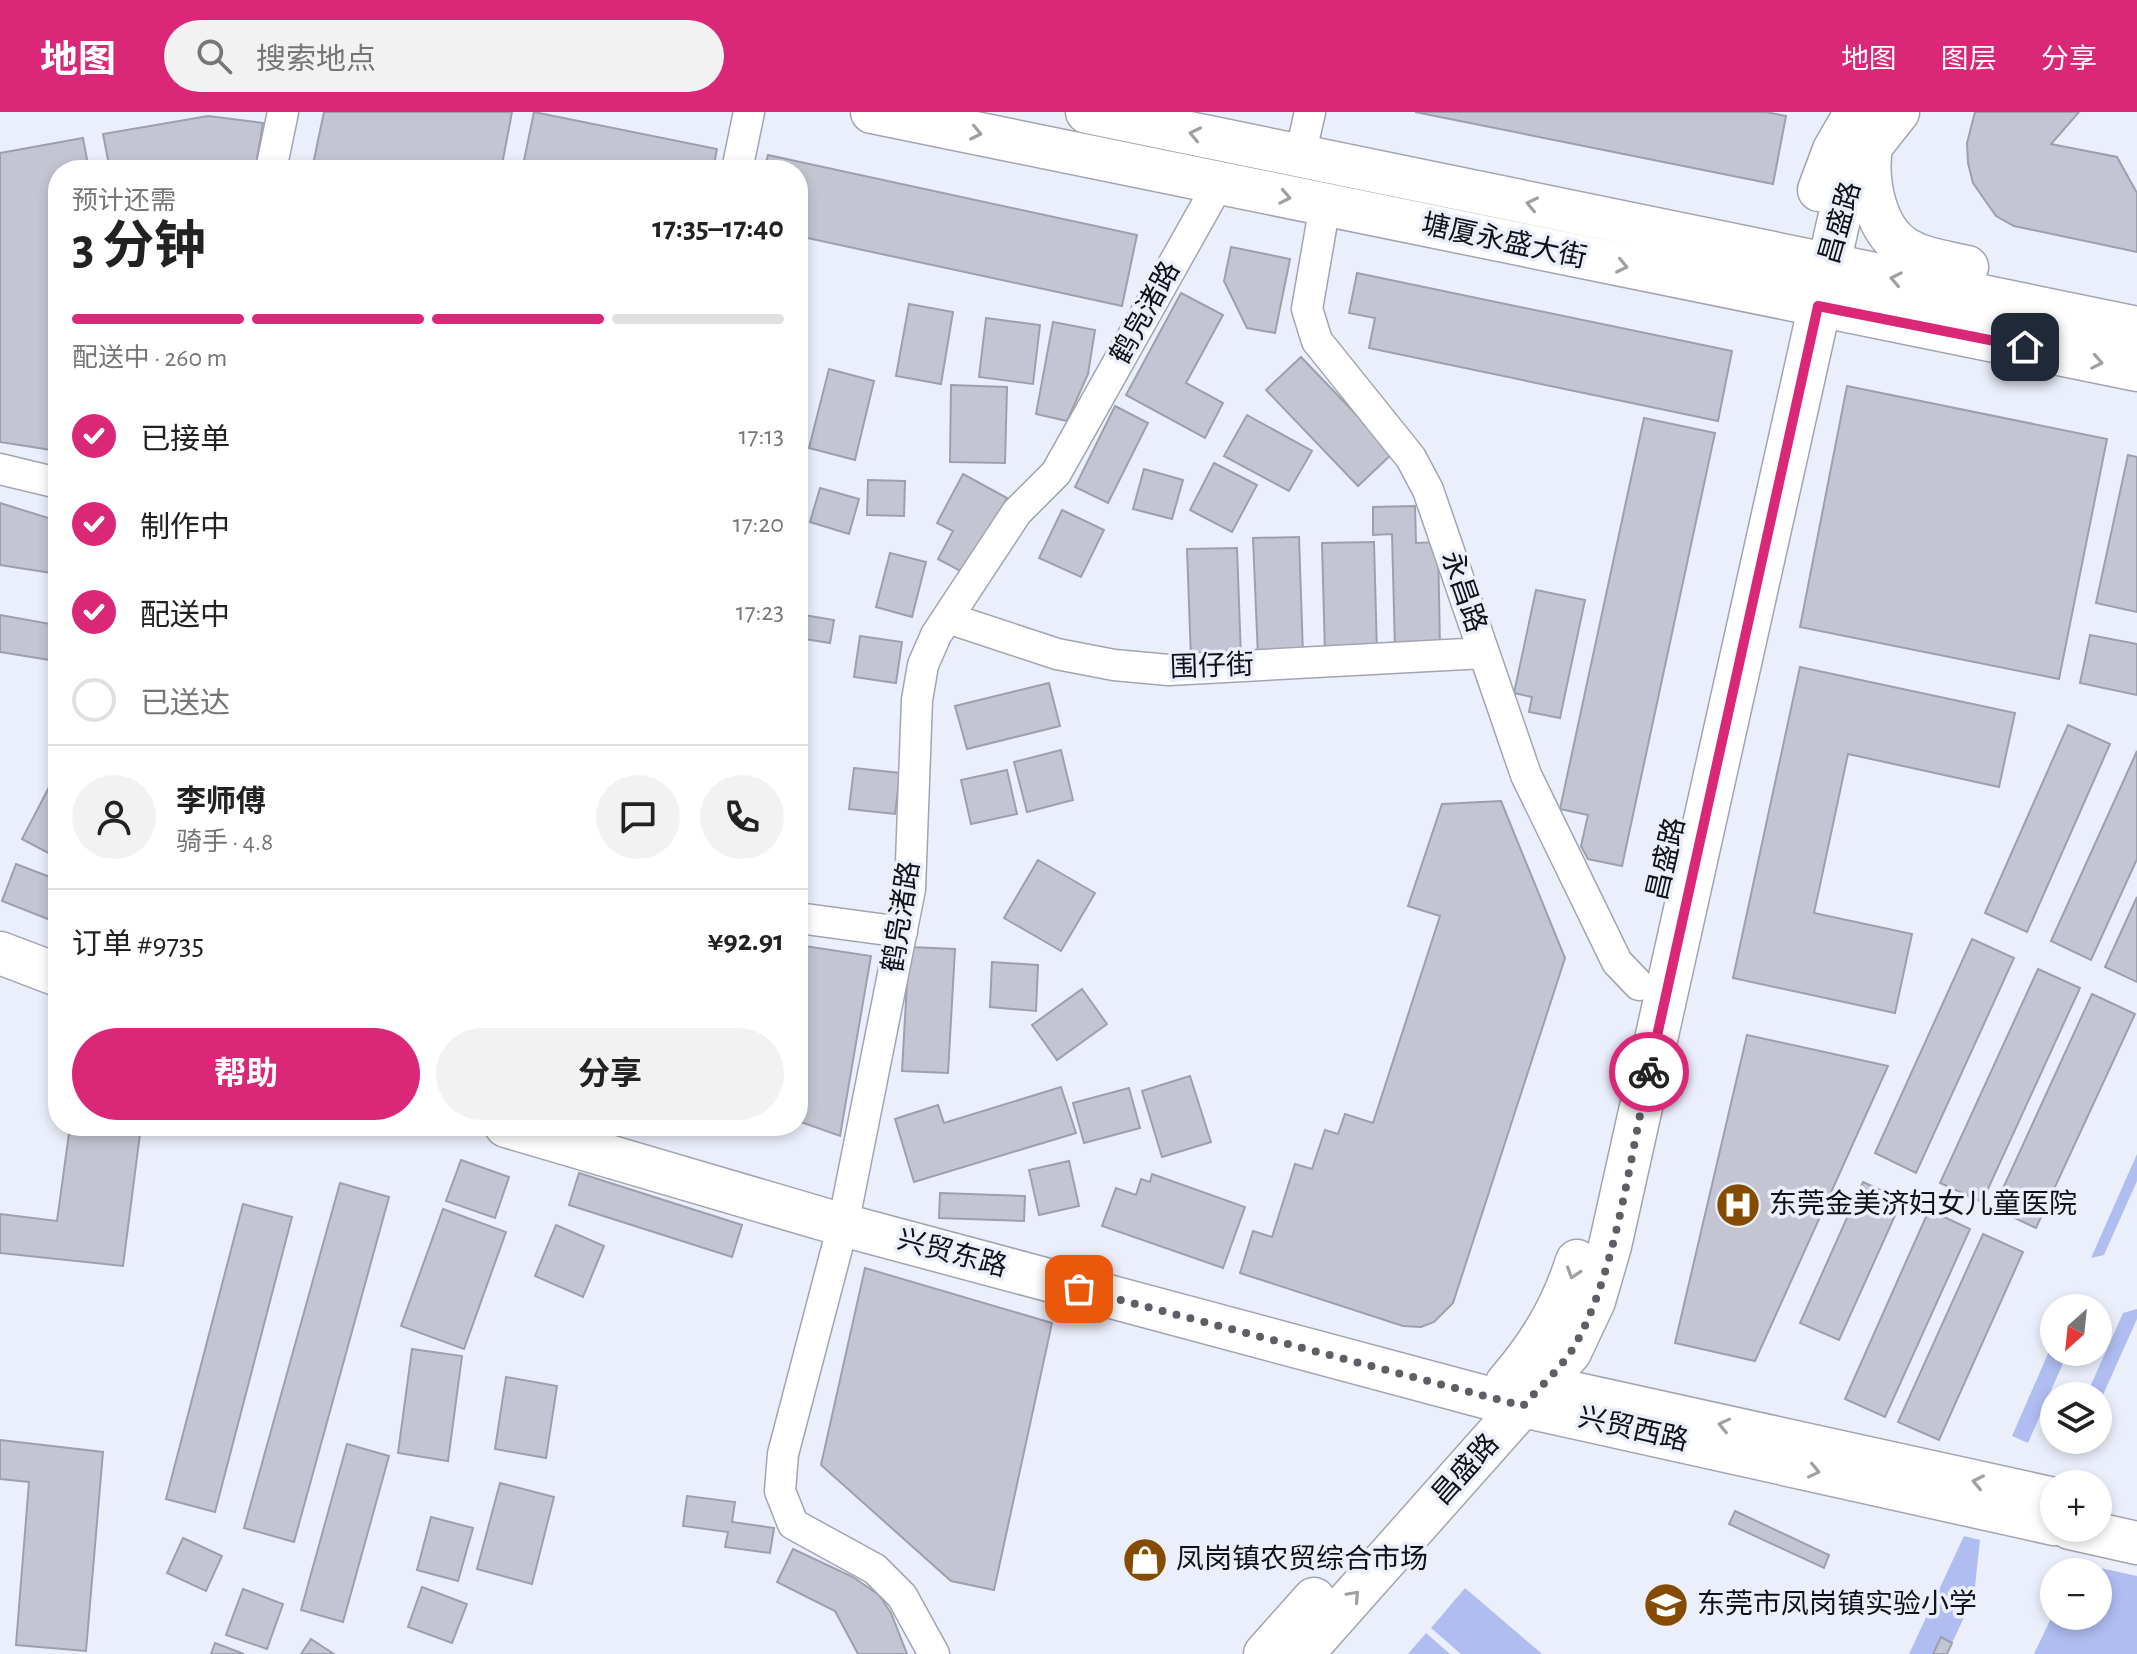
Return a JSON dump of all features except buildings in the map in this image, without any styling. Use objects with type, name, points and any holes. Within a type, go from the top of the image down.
[{"type":"street","points":[[273,160],[283,112]]},
{"type":"street","points":[[739,160],[749,112]]},
{"type":"street","name":"塘厦永盛大街","points":[[872,112],[2137,370]]},
{"type":"street","name":"塘厦永盛大街","points":[[1087,112],[2137,328]]},
{"type":"street","points":[[1300,156],[1310,112]]},
{"type":"street","name":"昌盛路","points":[[1265,1654],[1519,1397],[1570,1352],[1584,1327],[1610,1246],[1814,262],[1845,195],[1864,128],[1898,112]]},
{"type":"street","points":[[1864,128],[1875,205],[1903,248],[1926,259],[1996,272],[2039,308]]},
{"type":"street","name":"鹤凫渚路","points":[[934,1654],[902,1596],[875,1569],[793,1524],[780,1491],[783,1454],[843,1225],[902,932],[915,840],[917,700],[923,665],[948,618],[1017,512],[1056,473],[1219,183]]},
{"type":"street","name":"永昌路","points":[[1325,205],[1307,309],[1317,341],[1411,458],[1428,490],[1526,775],[1617,962],[1639,985]]},
{"type":"street","name":"昌盛路","points":[[1302,1654],[1519,1397],[1569,1285],[1805,303]]},
{"type":"street","points":[[0,469],[48,481]]},
{"type":"street","name":"围仔街","points":[[948,618],[1057,654],[1114,665],[1169,670],[1484,653]]},
{"type":"street","points":[[808,919],[902,932]]},
{"type":"street","points":[[0,953],[48,971]]},
{"type":"street","name":"兴贸东路","points":[[540,1136],[843,1225],[1519,1397]]},
{"type":"street","name":"兴贸西路","points":[[1519,1397],[2040,1496]]},
{"type":"street","name":"兴贸西路","points":[[1519,1397],[2040,1521]]},
{"type":"street","points":[[2112,1512],[2137,1518]]},
{"type":"street","points":[[2112,1537],[2137,1543]]},
{"type":"shaded area","points":[[2137,1154],[2137,1181],[2104,1255],[2091,1258]]},
{"type":"shaded area","points":[[2137,1309],[2137,1319],[2109,1382],[2092,1382],[2099,1366],[2112,1366],[2112,1338],[2123,1313]]},
{"type":"shaded area","points":[[2043,1366],[2062,1366],[2055,1382],[2040,1382],[2040,1416],[2028,1443],[2012,1436]]},
{"type":"shaded area","points":[[1964,1536],[1980,1540],[1974,1596],[1952,1643],[1941,1637],[1933,1654],[1909,1654]]},
{"type":"shaded area","points":[[2112,1570],[2137,1576],[2137,1654],[2034,1654],[2045,1630],[2112,1630]]},
{"type":"shaded area","points":[[1465,1588],[1542,1654],[1461,1654],[1431,1628]]},
{"type":"shaded area","points":[[1426,1633],[1450,1654],[1408,1654]]},
{"type":"way so far","points":[[1079,1289],[1523,1406],[1570,1352],[1594,1301],[1610,1246],[1649,1072]]},
{"type":"place","name":"东莞金美济妇女儿童医院","points":[[1738,1205]]},
{"type":"place","name":"凤岗镇农贸综合市场","points":[[1145,1560]]},
{"type":"place","name":"东莞市凤岗镇实验小学","points":[[1666,1605]]},
{"type":"route","points":[[1649,1072],[1818,306],[2025,347]]}]
